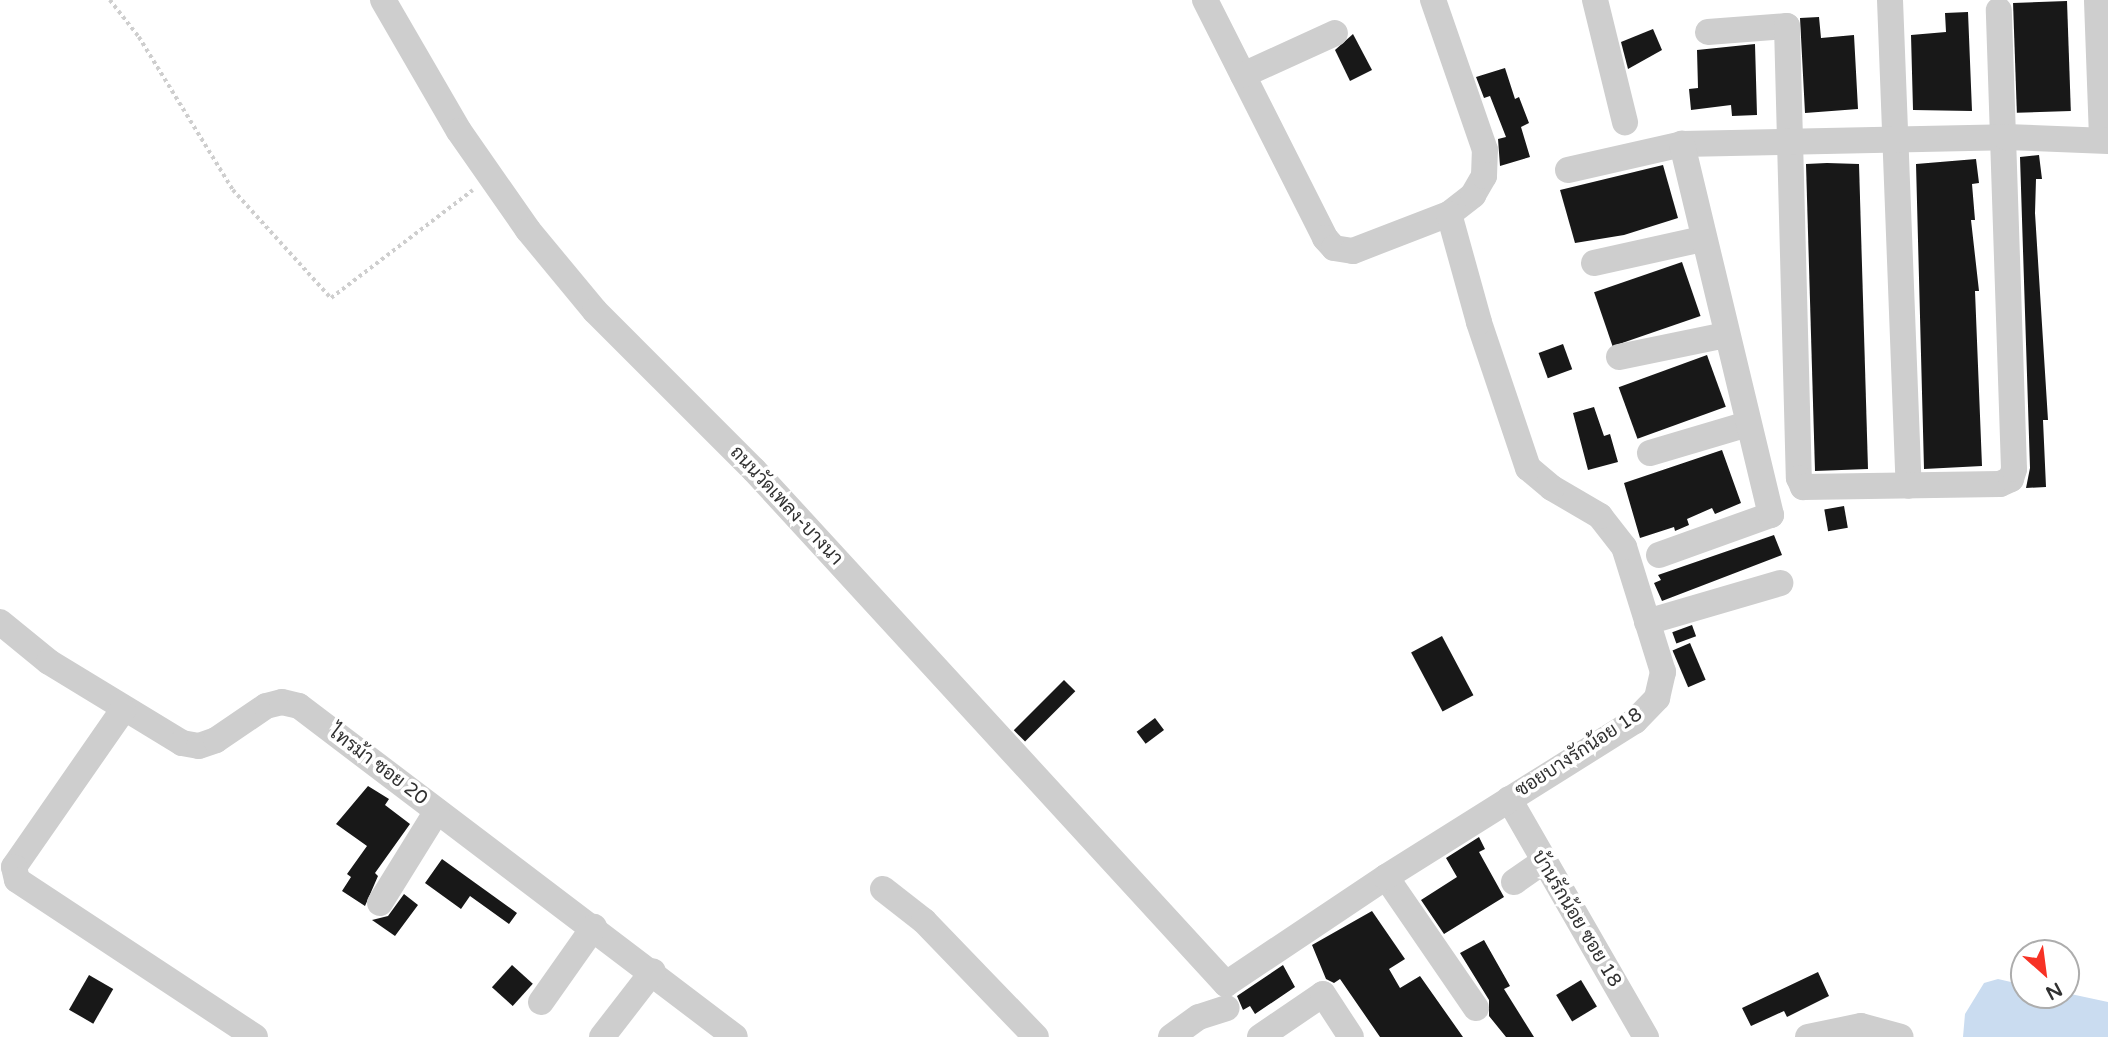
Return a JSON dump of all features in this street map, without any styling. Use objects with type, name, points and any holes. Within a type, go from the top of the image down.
[{"type":"street","name":"ถนนวัดเพลง-บางนา","points":[[383,0],[491,176],[528,230],[595,311],[754,470],[1227,996],[1246,1037]]},
{"type":"street","points":[[1205,0],[1334,248],[1353,251],[1449,214],[1473,195],[1484,176],[1485,150],[1433,0]]},
{"type":"street","points":[[1595,0],[1625,121]]},
{"type":"street","points":[[1890,0],[1909,486]]},
{"type":"street","points":[[1568,170],[1682,144],[1793,144],[2006,137],[2105,140],[2097,1]]},
{"type":"street","points":[[1708,32],[1787,26],[1793,144],[1799,478],[1803,487],[1812,489],[2000,484],[2011,479],[2014,469],[2006,137],[1999,10]]},
{"type":"street","points":[[1243,75],[1335,33]]},
{"type":"street","points":[[1659,555],[1771,515],[1702,239],[1682,144]]},
{"type":"street","name":"ซอยบางรักน้อย 18","points":[[1227,996],[1386,877],[1635,721],[1657,698],[1663,671],[1624,547],[1600,516],[1552,488],[1528,468],[1479,322],[1449,214]]},
{"type":"street","points":[[1594,263],[1702,239]]},
{"type":"street","points":[[1619,357],[1726,335]]},
{"type":"street","points":[[1650,453],[1748,424]]},
{"type":"street","points":[[1647,622],[1780,583]]},
{"type":"street","name":"ไทรม้า ซอย 20","points":[[0,621],[50,662],[123,710],[182,743],[199,746],[216,740],[266,706],[282,702],[299,706],[653,971],[735,1037]]},
{"type":"street","points":[[123,710],[14,867],[17,880],[255,1037]]},
{"type":"street","name":"บ้านรักน้อย ซอย 18","points":[[1509,799],[1646,1037]]},
{"type":"street","points":[[380,902],[437,811]]},
{"type":"street","points":[[1514,882],[1543,862]]},
{"type":"street","points":[[1386,877],[1476,1009]]},
{"type":"street","points":[[883,889],[924,921],[1036,1037]]},
{"type":"street","points":[[541,1002],[594,927]]},
{"type":"street","points":[[602,1037],[653,971]]},
{"type":"street","points":[[1260,1037],[1323,994],[1351,1037]]},
{"type":"street","points":[[1171,1037],[1227,996]]},
{"type":"street","points":[[1808,1037],[1858,1031],[1901,1037]]},
{"type":"path","points":[[110,0],[139,37],[233,190],[331,298],[491,176]]},
{"type":"water","points":[[1998,979],[2010,982],[2010,1009],[2080,1009],[2080,996],[2108,1002],[2108,1037],[1963,1037],[1965,1014],[1984,983]]},
{"type":"building","points":[[2067,1],[2071,111],[2017,113],[2013,3]]},
{"type":"building","points":[[1968,12],[1972,111],[1913,110],[1911,35],[1946,32],[1945,13]]},
{"type":"building","points":[[1819,17],[1821,38],[1854,35],[1858,109],[1805,113],[1800,18]]},
{"type":"building","points":[[1653,29],[1662,50],[1628,69],[1621,42]]},
{"type":"building","points":[[1353,34],[1372,70],[1350,81],[1335,50]]},
{"type":"building","points":[[1755,44],[1757,115],[1732,116],[1731,105],[1691,110],[1689,89],[1698,88],[1697,50]]},
{"type":"building","points":[[1505,68],[1515,99],[1519,97],[1529,123],[1521,127],[1530,157],[1500,166],[1498,139],[1506,137],[1490,96],[1484,98],[1476,77]]},
{"type":"building","points":[[2039,155],[2042,179],[2036,179],[2035,213],[2048,420],[2043,420],[2046,487],[2026,488],[2030,468],[2020,157]]},
{"type":"building","points":[[1976,159],[1979,183],[1972,184],[1975,220],[1971,220],[1979,291],[1975,291],[1982,466],[1924,469],[1916,164]]},
{"type":"building","points":[[1806,164],[1859,164],[1868,469],[1815,471]]},
{"type":"building","points":[[1663,165],[1678,218],[1624,235],[1575,243],[1560,190]]},
{"type":"building","points":[[1682,262],[1701,316],[1613,346],[1594,292]]},
{"type":"building","points":[[1563,344],[1572,369],[1548,378],[1539,353]]},
{"type":"building","points":[[1707,355],[1726,407],[1637,439],[1619,387]]},
{"type":"building","points":[[1594,407],[1604,436],[1610,434],[1618,462],[1588,470],[1573,413]]},
{"type":"building","points":[[1722,450],[1741,503],[1715,514],[1712,508],[1687,519],[1689,525],[1675,531],[1674,527],[1640,538],[1624,483]]},
{"type":"building","points":[[1844,506],[1848,528],[1828,531],[1824,509]]},
{"type":"building","points":[[1774,535],[1782,555],[1662,601],[1654,583],[1661,580],[1658,575]]},
{"type":"building","points":[[1692,625],[1696,636],[1676,643],[1672,632]]},
{"type":"building","points":[[1442,636],[1473,695],[1443,712],[1411,652]]},
{"type":"building","points":[[1690,643],[1706,680],[1688,687],[1673,650]]},
{"type":"building","points":[[1064,680],[1075,691],[1025,742],[1014,730]]},
{"type":"building","points":[[1155,718],[1164,730],[1146,744],[1137,732]]},
{"type":"building","points":[[368,786],[389,799],[385,805],[410,824],[375,873],[378,876],[365,906],[342,891],[351,877],[347,874],[367,846],[336,824]]},
{"type":"building","points":[[1479,837],[1485,849],[1479,852],[1504,897],[1444,934],[1421,900],[1457,877],[1446,858]]},
{"type":"building","points":[[442,859],[517,913],[509,924],[470,896],[461,909],[425,883]]},
{"type":"building","points":[[404,894],[418,905],[395,936],[372,920],[388,916]]},
{"type":"building","points":[[1372,911],[1405,959],[1389,969],[1400,988],[1420,976],[1463,1037],[1380,1037],[1340,979],[1334,983],[1326,979],[1312,945]]},
{"type":"building","points":[[1484,940],[1510,986],[1504,989],[1534,1037],[1506,1037],[1489,1016],[1489,1000],[1460,953]]},
{"type":"building","points":[[512,965],[533,984],[513,1006],[492,987]]},
{"type":"building","points":[[1283,965],[1295,987],[1255,1014],[1250,1006],[1243,1010],[1237,996]]},
{"type":"building","points":[[1818,972],[1829,996],[1787,1017],[1784,1011],[1751,1026],[1742,1008]]},
{"type":"building","points":[[89,975],[113,989],[93,1024],[69,1010]]},
{"type":"building","points":[[1581,980],[1597,1007],[1572,1022],[1556,995]]}]
